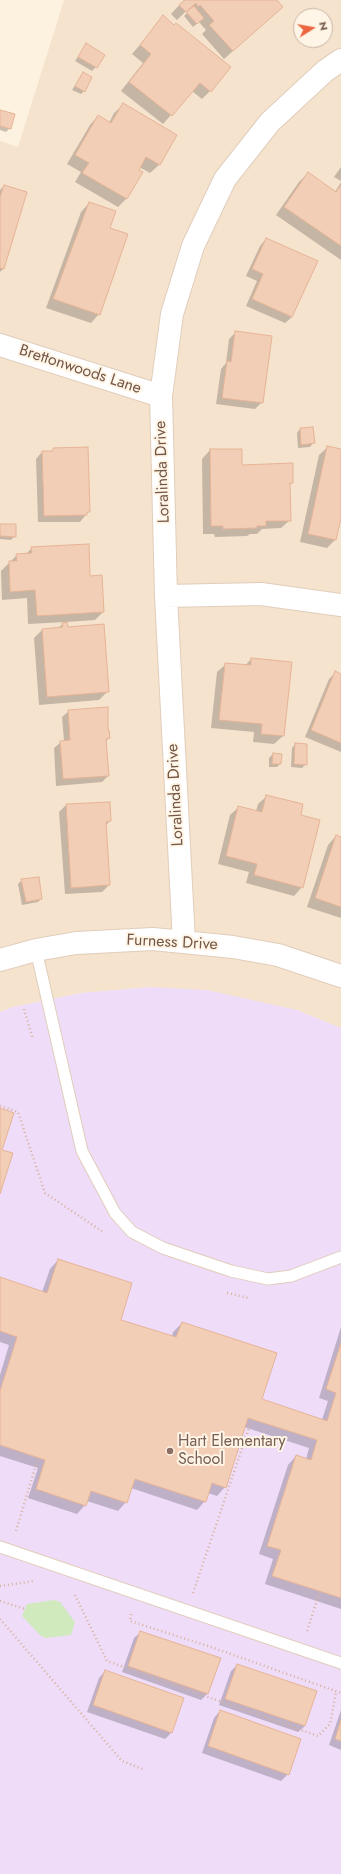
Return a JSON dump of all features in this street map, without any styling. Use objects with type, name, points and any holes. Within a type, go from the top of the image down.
[{"type":"street","name":"Loralinda Drive","points":[[184,942],[166,596],[160,396],[172,314],[193,246],[226,180],[270,122],[325,71],[341,60]]},
{"type":"street","name":"Brettonwoods Lane","points":[[0,345],[160,396]]},
{"type":"street","points":[[166,596],[261,594],[341,605]]},
{"type":"street","name":"Furness Drive","points":[[0,960],[36,950],[76,943],[120,939],[153,939],[233,947],[278,955],[341,976]]},
{"type":"lane","points":[[36,950],[82,1151],[116,1213],[132,1232],[163,1248],[231,1271],[268,1279],[291,1276],[341,1257]]},
{"type":"lane","points":[[0,1547],[341,1663]]},
{"type":"path","points":[[24,1010],[34,1042]]},
{"type":"path","points":[[0,1106],[18,1112],[45,1193],[108,1235],[104,1228]]},
{"type":"path","points":[[223,1291],[234,1295],[257,1299]]},
{"type":"path","points":[[200,1595],[193,1593],[252,1419]]},
{"type":"path","points":[[11,1530],[16,1532],[38,1458]]},
{"type":"path","points":[[0,1586],[35,1581],[41,1583]]},
{"type":"path","points":[[307,1632],[320,1591]]},
{"type":"path","points":[[68,1592],[82,1597]]},
{"type":"path","points":[[74,1594],[107,1662],[318,1736],[330,1724],[336,1692]]},
{"type":"path","points":[[0,1601],[25,1609]]},
{"type":"path","points":[[125,1612],[132,1614],[130,1621],[211,1647],[341,1693]]},
{"type":"path","points":[[0,1619],[122,1760],[145,1770]]},
{"type":"path","points":[[300,1629],[314,1634]]},
{"type":"shaded area","points":[[64,0],[341,0],[341,1028],[297,1010],[150,987],[81,993],[13,1007],[0,1012],[0,141],[18,147]]},
{"type":"shaded area","name":"Hart Elementary School","points":[[150,987],[207,990],[297,1010],[341,1028],[341,1874],[0,1874],[0,1012],[13,1007],[81,993]]},
{"type":"green space","points":[[54,1600],[60,1602],[75,1622],[71,1635],[46,1638],[41,1636],[22,1616],[27,1604]]},
{"type":"building","points":[[185,0],[277,0],[283,7],[233,51],[209,25],[214,21],[200,5],[198,7],[196,3],[186,12],[179,5]]},
{"type":"building","points":[[194,6],[204,18],[197,24],[186,12]]},
{"type":"building","points":[[163,15],[174,25],[176,23],[231,67],[211,92],[200,83],[172,116],[129,82],[151,54],[140,45]]},
{"type":"building","points":[[86,43],[105,55],[97,68],[78,57]]},
{"type":"building","points":[[83,72],[92,77],[85,92],[75,86]]},
{"type":"building","points":[[123,103],[177,135],[160,165],[146,157],[139,170],[143,172],[127,199],[82,173],[89,163],[75,155],[98,115],[111,123]]},
{"type":"building","points":[[0,110],[15,114],[11,129],[0,126]]},
{"type":"building","points":[[308,172],[336,192],[341,185],[341,246],[284,207]]},
{"type":"building","points":[[4,185],[27,192],[4,269],[0,268],[0,197]]},
{"type":"building","points":[[89,202],[116,211],[110,228],[128,234],[100,315],[53,299]]},
{"type":"building","points":[[266,238],[318,261],[292,317],[252,299],[263,274],[252,269]]},
{"type":"building","points":[[235,331],[272,336],[263,403],[222,398],[227,361],[231,362]]},
{"type":"building","points":[[313,427],[315,443],[301,445],[300,428]]},
{"type":"building","points":[[327,446],[341,449],[341,518],[336,540],[308,534]]},
{"type":"building","points":[[88,447],[90,512],[87,512],[87,515],[44,516],[42,451],[53,451],[53,448]]},
{"type":"building","points":[[210,449],[242,449],[242,465],[293,463],[293,483],[290,483],[291,521],[266,521],[266,526],[257,526],[257,528],[223,529],[223,526],[211,526]]},
{"type":"building","points":[[0,524],[16,524],[16,537],[0,536]]},
{"type":"building","points":[[89,544],[90,576],[102,575],[104,612],[37,616],[35,590],[10,592],[9,561],[17,561],[16,554],[32,553],[31,547]]},
{"type":"building","points":[[67,622],[68,627],[104,624],[109,692],[47,697],[42,629],[63,627],[62,623]]},
{"type":"building","points":[[251,658],[292,662],[284,736],[261,734],[262,724],[219,720],[225,663],[251,665]]},
{"type":"building","points":[[335,671],[341,674],[341,743],[311,730]]},
{"type":"building","points":[[108,707],[108,730],[110,738],[106,739],[109,776],[63,779],[60,741],[70,740],[68,710]]},
{"type":"building","points":[[295,743],[307,744],[307,765],[294,764]]},
{"type":"building","points":[[273,753],[282,754],[281,764],[272,764]]},
{"type":"building","points":[[266,795],[303,804],[301,815],[320,820],[303,888],[254,875],[257,864],[226,856],[238,806],[262,812]]},
{"type":"building","points":[[110,802],[111,821],[106,822],[110,885],[71,888],[66,804]]},
{"type":"building","points":[[336,835],[341,837],[341,907],[315,898]]},
{"type":"building","points":[[39,877],[42,899],[26,902],[21,879]]},
{"type":"building","points":[[0,1108],[14,1113],[2,1150],[13,1153],[0,1194]]},
{"type":"building","points":[[58,1259],[132,1283],[121,1320],[176,1337],[182,1322],[277,1353],[262,1399],[327,1421],[336,1393],[326,1389],[341,1343],[341,1598],[272,1576],[281,1550],[267,1546],[296,1455],[311,1460],[317,1440],[248,1418],[226,1488],[212,1483],[206,1502],[135,1479],[127,1503],[91,1491],[86,1506],[36,1489],[45,1460],[0,1445],[0,1391],[17,1337],[0,1331],[0,1277],[47,1293]]},
{"type":"building","points":[[140,1631],[221,1658],[208,1694],[128,1666]]},
{"type":"building","points":[[237,1664],[317,1691],[305,1726],[225,1699]]},
{"type":"building","points":[[105,1670],[184,1698],[172,1733],[93,1705]]},
{"type":"building","points":[[220,1710],[301,1739],[289,1775],[208,1746]]},
{"type":"building","points":[[341,1720],[341,1741],[335,1739]]},
{"type":"place","name":"Hart Elementary School","points":[[170,1451]]}]
